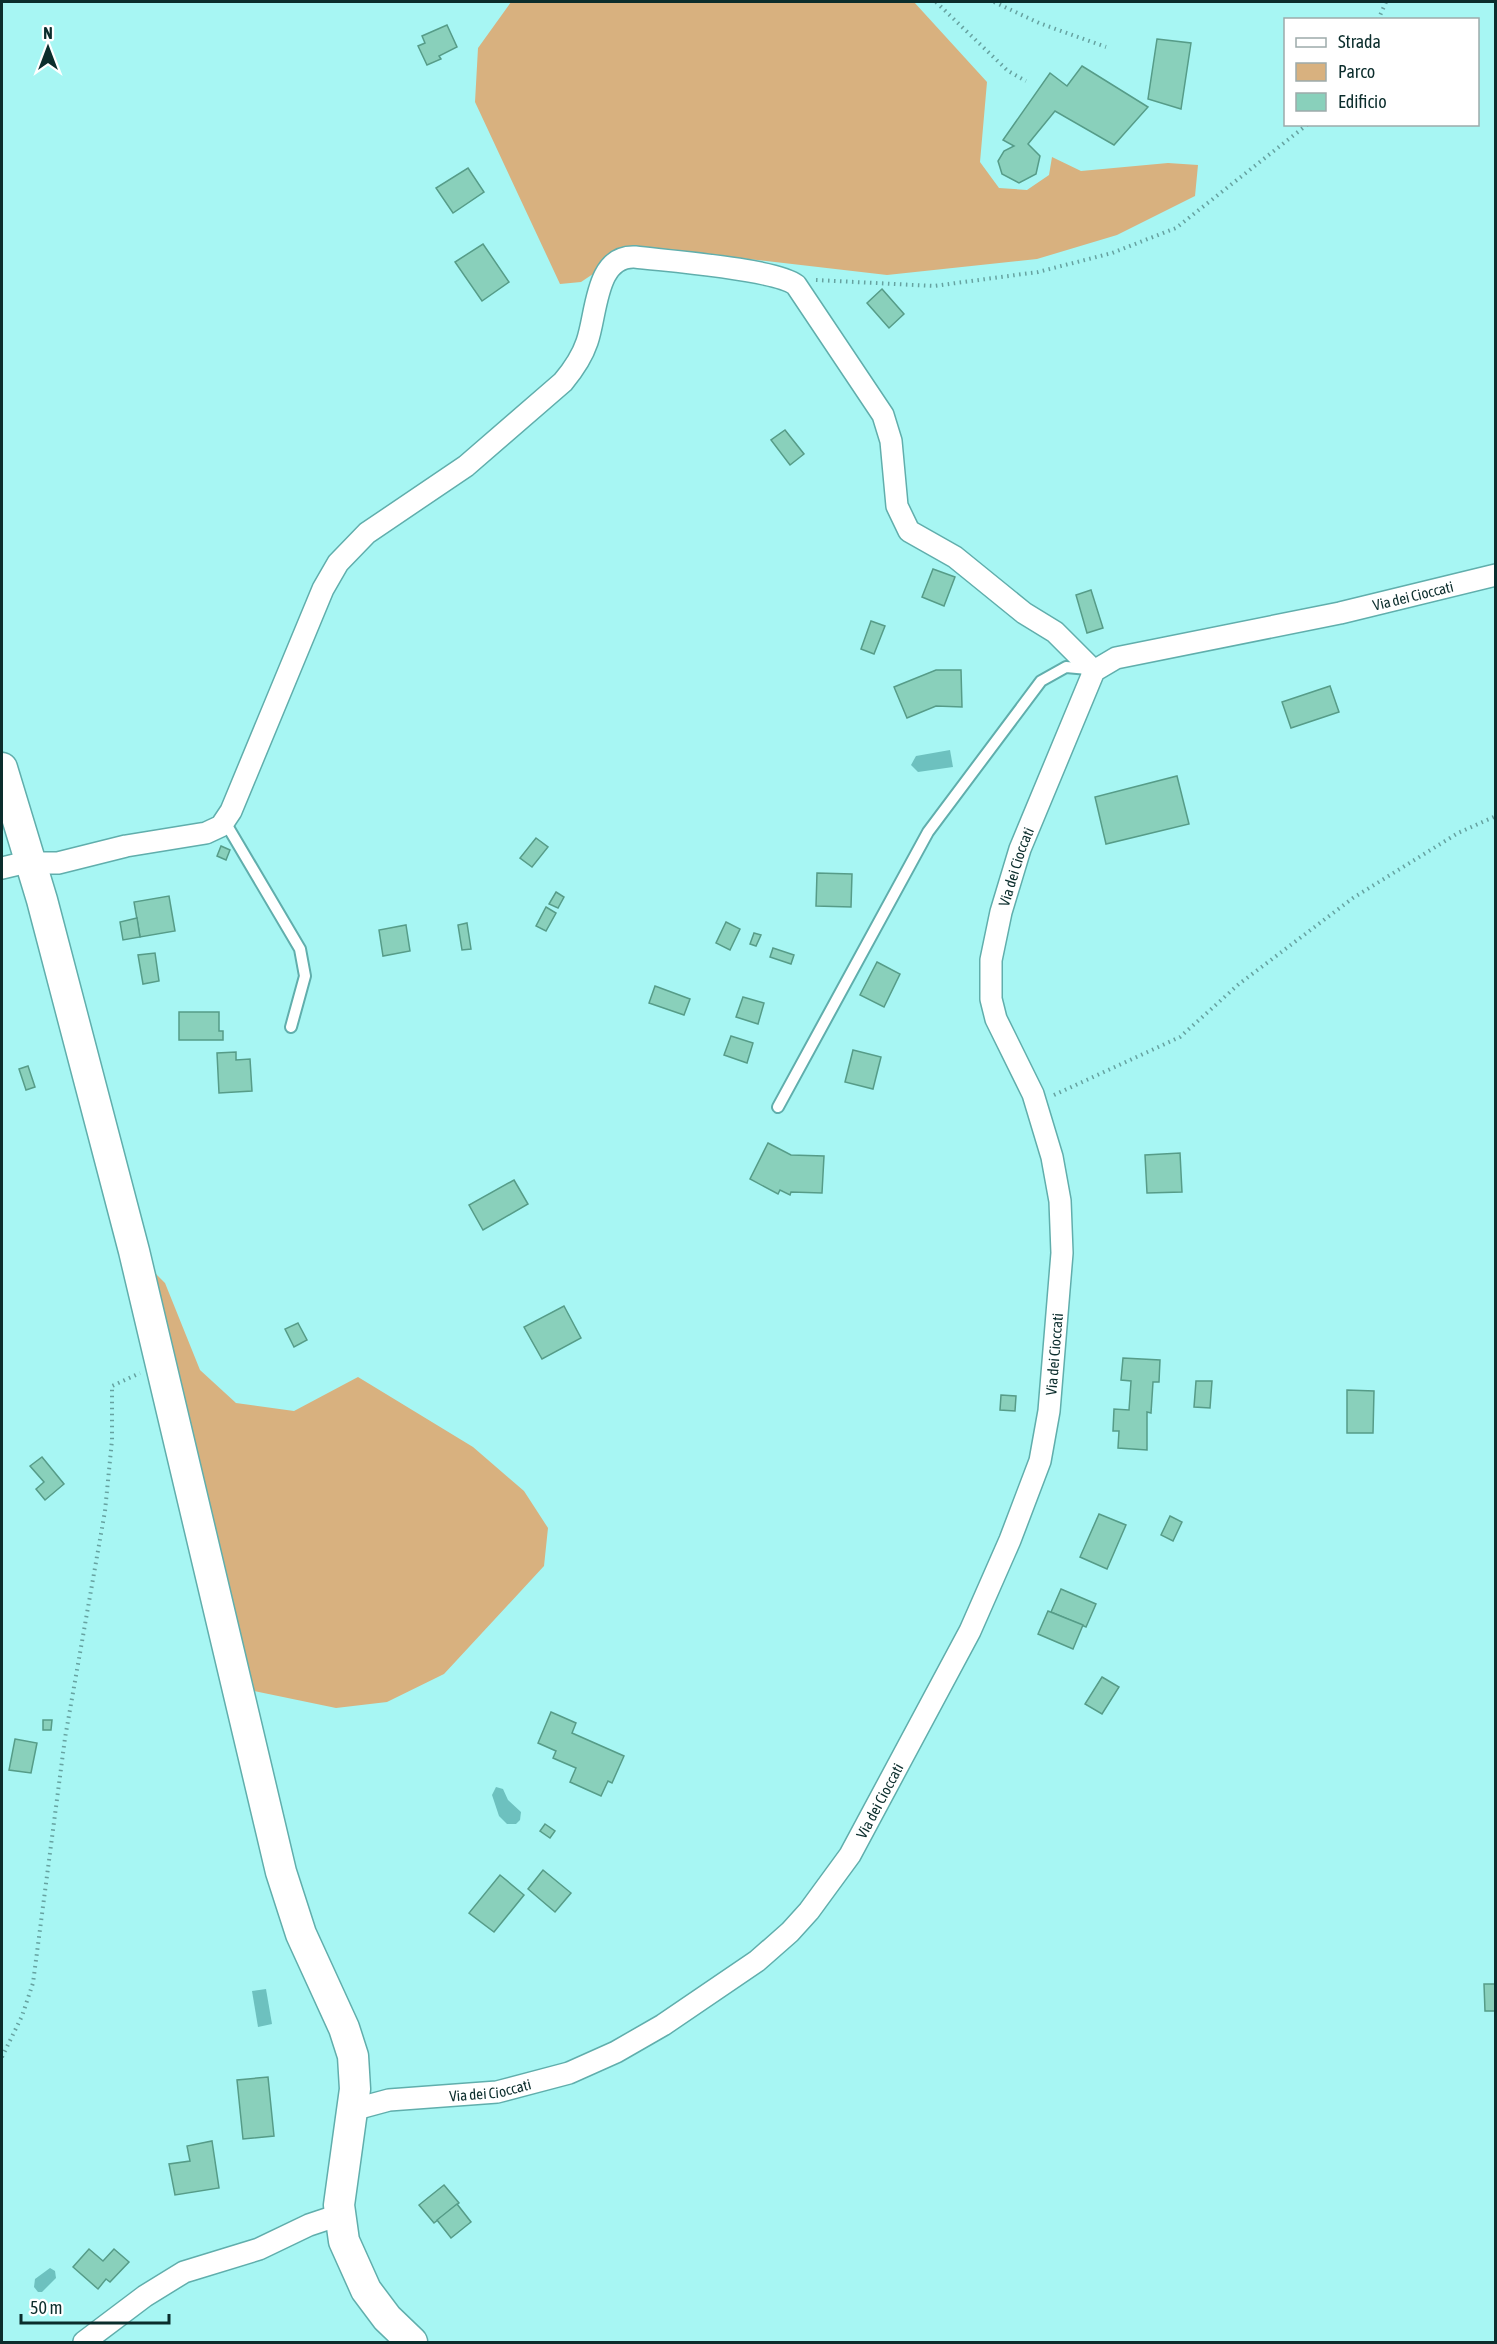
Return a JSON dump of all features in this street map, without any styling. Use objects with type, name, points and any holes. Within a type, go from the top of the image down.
[{"type":"street","points":[[2,868],[32,863],[58,863],[126,846],[206,833],[225,822],[333,570],[367,533],[474,459],[563,382],[585,349],[604,277],[610,265],[622,258],[635,257],[785,278],[802,292],[883,415],[891,441],[897,506],[909,531],[955,557],[1024,613],[1055,633],[1094,671]]},
{"type":"street","name":"Via dei Cioccati","points":[[352,2110],[389,2100],[462,2097],[510,2090],[568,2073],[616,2052],[697,2004],[773,1947],[809,1911],[850,1855],[970,1631],[1010,1540],[1040,1461],[1049,1410],[1062,1237],[1057,1180],[1036,1103],[996,1018],[991,999],[991,960],[1001,912],[1020,849],[1094,671],[1116,658],[1340,613],[1496,575]]},
{"type":"street","points":[[2,768],[32,863],[131,1240],[285,1888],[301,1934],[350,2046],[355,2078],[339,2215],[347,2250],[361,2280],[380,2310],[412,2343]]},
{"type":"street","points":[[84,2343],[145,2296],[184,2272],[259,2248],[309,2225],[339,2215]]},
{"type":"lane","points":[[778,1107],[928,832],[1041,681],[1066,667],[1094,671]]},
{"type":"lane","points":[[225,822],[300,949],[304,976],[291,1028]]},
{"type":"path","points":[[936,2],[1008,71],[1026,81]]},
{"type":"path","points":[[994,2],[1039,23],[1106,47]]},
{"type":"path","points":[[1379,18],[1386,2]]},
{"type":"path","points":[[785,278],[934,286],[1038,272],[1112,253],[1176,228],[1305,126]]},
{"type":"path","points":[[1036,1103],[1180,1037],[1239,984],[1353,898],[1458,833],[1496,816]]},
{"type":"path","points":[[2,2057],[22,2016],[33,1983],[65,1738],[105,1511],[112,1440],[112,1386],[137,1374],[161,1367]]},
{"type":"green space","points":[[511,2],[914,2],[987,82],[980,162],[999,188],[1027,190],[1049,175],[1052,157],[1081,171],[1168,163],[1198,165],[1195,196],[1117,235],[1037,259],[887,275],[635,246],[581,282],[560,284],[475,102],[478,48]]},
{"type":"green space","points":[[151,1269],[165,1283],[200,1370],[236,1403],[294,1411],[358,1377],[473,1447],[524,1491],[548,1528],[544,1566],[444,1674],[387,1702],[336,1708],[245,1689]]},
{"type":"water","points":[[950,750],[953,767],[918,772],[911,765],[916,756]]},
{"type":"water","points":[[496,1787],[503,1789],[508,1800],[521,1812],[520,1820],[516,1824],[507,1824],[499,1816],[492,1795]]},
{"type":"water","points":[[266,1989],[272,2024],[258,2027],[252,1991]]},
{"type":"water","points":[[50,2268],[55,2271],[56,2278],[42,2292],[38,2292],[34,2287],[35,2279]]},
{"type":"building","points":[[447,25],[457,47],[439,56],[441,59],[427,65],[418,46],[425,43],[422,36]]},
{"type":"building","points":[[1157,39],[1191,43],[1181,109],[1148,99]]},
{"type":"building","points":[[1082,66],[1148,107],[1114,145],[1055,111],[1028,144],[1040,156],[1036,174],[1019,183],[1002,174],[998,161],[1004,151],[1014,146],[1003,140],[1050,73],[1067,86]]},
{"type":"building","points":[[468,168],[484,192],[453,213],[436,188]]},
{"type":"building","points":[[483,244],[509,282],[482,301],[455,262]]},
{"type":"building","points":[[882,289],[904,314],[889,328],[867,303]]},
{"type":"building","points":[[785,430],[804,454],[790,465],[771,440]]},
{"type":"building","points":[[933,569],[955,577],[944,606],[922,597]]},
{"type":"building","points":[[1091,590],[1103,628],[1087,633],[1076,595]]},
{"type":"building","points":[[871,621],[885,626],[874,654],[861,649]]},
{"type":"building","points":[[936,670],[961,670],[962,707],[936,706],[907,718],[894,687]]},
{"type":"building","points":[[1330,686],[1339,712],[1291,728],[1282,702]]},
{"type":"building","points":[[1177,776],[1189,824],[1106,844],[1095,797]]},
{"type":"building","points":[[536,838],[548,847],[532,867],[520,858]]},
{"type":"building","points":[[221,846],[230,850],[226,860],[217,856]]},
{"type":"building","points":[[817,873],[852,874],[851,907],[816,906]]},
{"type":"building","points":[[556,892],[564,897],[558,908],[549,904]]},
{"type":"building","points":[[169,896],[175,931],[140,937],[134,902]]},
{"type":"building","points":[[546,907],[556,913],[546,931],[536,926]]},
{"type":"building","points":[[137,918],[140,937],[123,940],[120,922]]},
{"type":"building","points":[[726,922],[740,929],[730,950],[716,943]]},
{"type":"building","points":[[467,923],[471,949],[462,950],[458,925]]},
{"type":"building","points":[[406,925],[410,951],[383,956],[379,930]]},
{"type":"building","points":[[754,933],[761,935],[756,946],[750,944]]},
{"type":"building","points":[[773,948],[794,955],[791,964],[770,957]]},
{"type":"building","points":[[155,953],[159,981],[143,984],[138,955]]},
{"type":"building","points":[[877,962],[900,974],[884,1007],[860,995]]},
{"type":"building","points":[[655,986],[690,999],[684,1015],[649,1003]]},
{"type":"building","points":[[743,997],[764,1003],[758,1024],[736,1017]]},
{"type":"building","points":[[179,1012],[219,1012],[219,1031],[223,1031],[223,1040],[179,1040]]},
{"type":"building","points":[[731,1036],[753,1043],[747,1063],[724,1055]]},
{"type":"building","points":[[853,1050],[881,1057],[873,1089],[845,1082]]},
{"type":"building","points":[[236,1052],[236,1060],[250,1059],[252,1091],[219,1093],[217,1053]]},
{"type":"building","points":[[28,1066],[35,1087],[26,1090],[19,1069]]},
{"type":"building","points":[[768,1143],[791,1155],[824,1156],[822,1193],[791,1192],[790,1195],[780,1190],[778,1194],[750,1179]]},
{"type":"building","points":[[1180,1153],[1182,1192],[1147,1193],[1145,1155]]},
{"type":"building","points":[[514,1180],[528,1204],[483,1230],[469,1205]]},
{"type":"building","points":[[564,1306],[581,1338],[542,1359],[524,1327]]},
{"type":"building","points":[[298,1323],[307,1340],[294,1347],[285,1329]]},
{"type":"building","points":[[1123,1358],[1160,1360],[1159,1382],[1153,1382],[1151,1413],[1147,1412],[1147,1450],[1118,1448],[1119,1431],[1113,1431],[1114,1409],[1129,1410],[1131,1381],[1121,1380]]},
{"type":"building","points":[[1196,1381],[1212,1381],[1210,1408],[1194,1407]]},
{"type":"building","points":[[1347,1390],[1374,1391],[1373,1433],[1347,1433]]},
{"type":"building","points":[[1001,1395],[1016,1396],[1015,1411],[1000,1410]]},
{"type":"building","points":[[42,1457],[64,1484],[45,1500],[36,1489],[44,1482],[30,1466]]},
{"type":"building","points":[[1099,1514],[1126,1525],[1107,1569],[1080,1557]]},
{"type":"building","points":[[1170,1516],[1182,1522],[1173,1541],[1161,1535]]},
{"type":"building","points":[[1061,1589],[1096,1604],[1086,1627],[1051,1612]]},
{"type":"building","points":[[1048,1611],[1083,1625],[1073,1649],[1038,1634]]},
{"type":"building","points":[[1102,1677],[1119,1687],[1102,1714],[1085,1704]]},
{"type":"building","points":[[551,1712],[576,1723],[572,1733],[624,1756],[612,1783],[608,1781],[601,1796],[570,1782],[576,1768],[553,1758],[556,1751],[538,1743]]},
{"type":"building","points":[[43,1720],[52,1720],[51,1730],[43,1730]]},
{"type":"building","points":[[15,1739],[37,1743],[31,1773],[9,1770]]},
{"type":"building","points":[[545,1824],[555,1831],[550,1838],[540,1831]]},
{"type":"building","points":[[543,1870],[571,1893],[555,1912],[528,1889]]},
{"type":"building","points":[[500,1875],[524,1895],[494,1932],[469,1913]]},
{"type":"building","points":[[1484,1984],[1496,1984],[1496,2011],[1485,2011]]},
{"type":"building","points":[[268,2077],[274,2136],[243,2139],[237,2080]]},
{"type":"building","points":[[212,2141],[219,2188],[175,2195],[169,2164],[190,2161],[187,2146]]},
{"type":"building","points":[[444,2185],[459,2203],[434,2223],[419,2205]]},
{"type":"building","points":[[457,2204],[471,2222],[451,2238],[437,2220]]},
{"type":"building","points":[[89,2249],[103,2261],[114,2249],[129,2262],[110,2282],[106,2279],[98,2289],[73,2267]]}]
